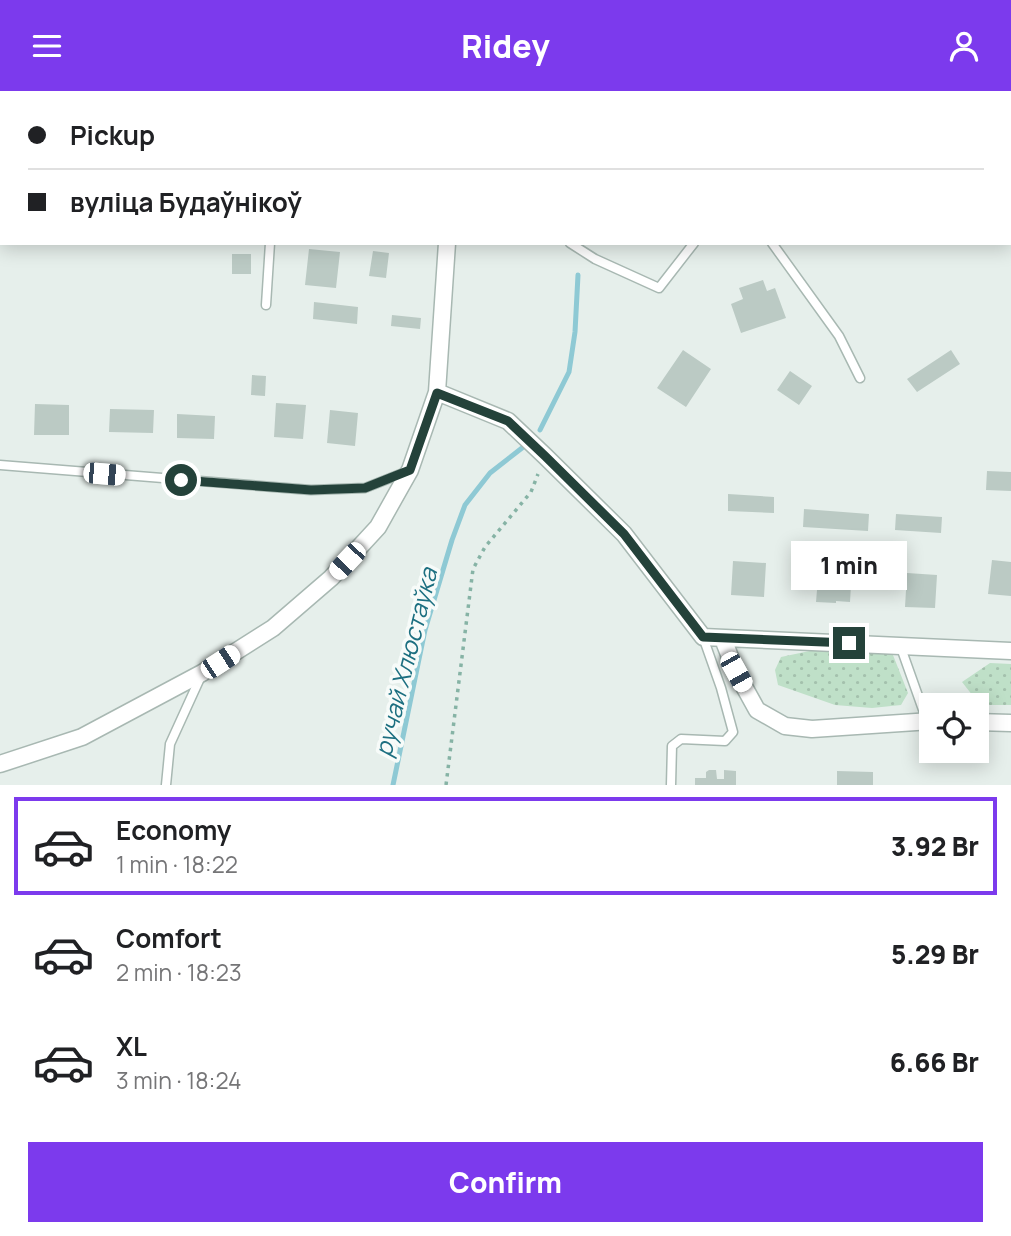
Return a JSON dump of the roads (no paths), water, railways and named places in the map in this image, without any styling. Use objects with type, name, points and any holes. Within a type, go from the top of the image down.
[{"type":"street","points":[[0,764],[82,737],[202,673],[273,628],[331,578],[378,527],[410,470],[437,393],[447,245]]},
{"type":"street","points":[[437,393],[508,421],[624,534],[703,637],[1011,651]]},
{"type":"street","points":[[723,639],[736,672],[757,710],[785,726],[812,729],[919,722]]},
{"type":"street","points":[[989,722],[1011,723]]},
{"type":"lane","points":[[266,305],[270,245]]},
{"type":"lane","points":[[573,245],[595,259],[659,288],[692,245]]},
{"type":"lane","points":[[773,245],[838,336],[860,378]]},
{"type":"lane","points":[[0,465],[311,490],[365,488],[410,470]]},
{"type":"lane","points":[[671,785],[672,746],[681,739],[725,741],[733,732],[703,637]]},
{"type":"lane","points":[[900,645],[919,695]]},
{"type":"lane","points":[[166,785],[170,744],[202,673]]},
{"type":"waterway","name":"ручай Хлюстаўка","points":[[540,430],[569,372],[575,332],[578,275]]},
{"type":"waterway","name":"ручай Хлюстаўка","points":[[393,785],[425,630],[465,505],[490,473],[522,448]]}]
